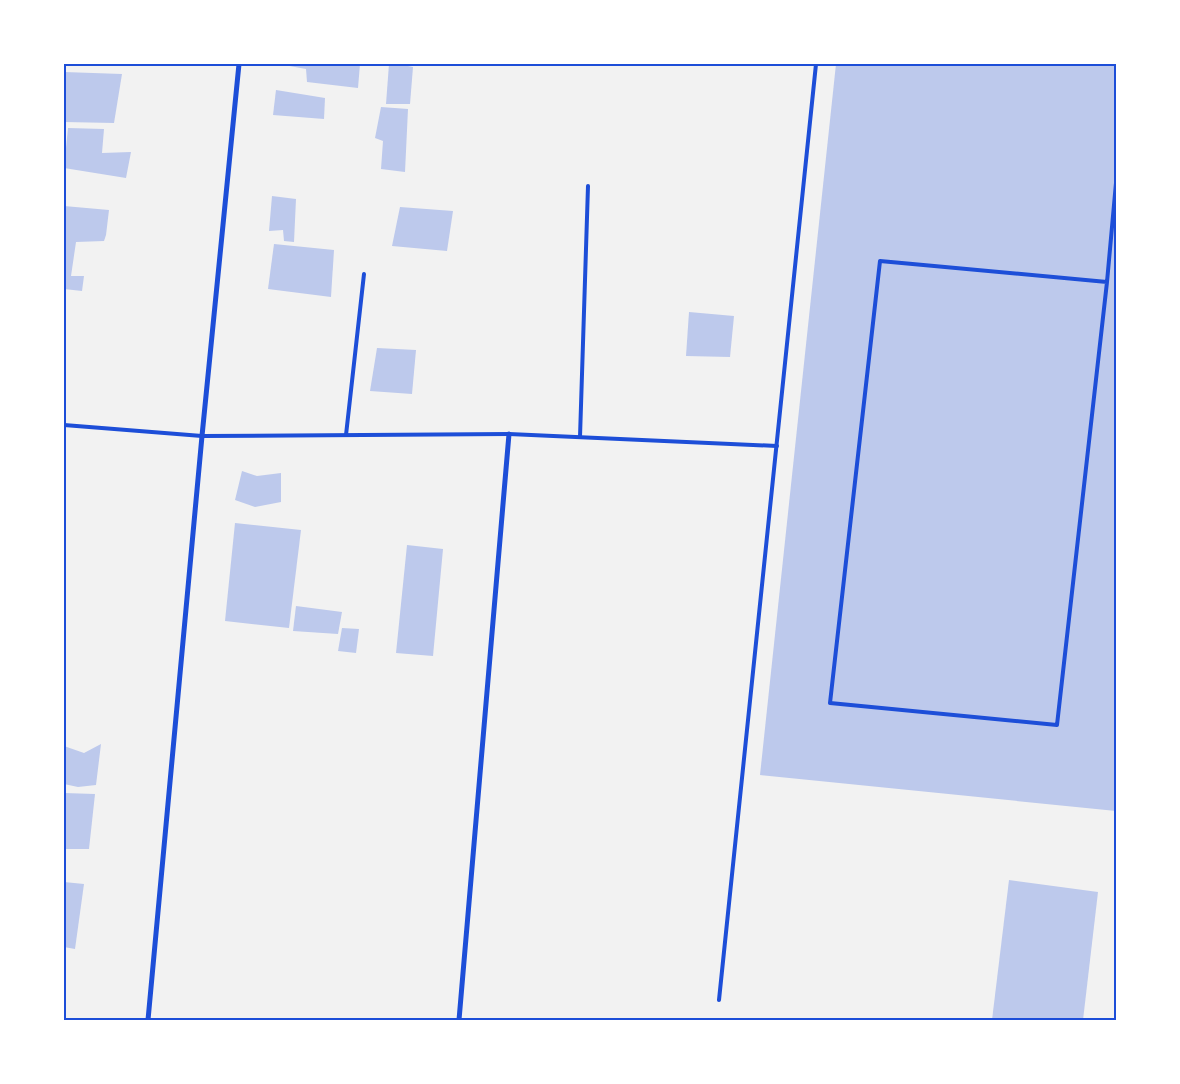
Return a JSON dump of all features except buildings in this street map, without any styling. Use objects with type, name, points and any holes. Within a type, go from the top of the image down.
[{"type":"street","points":[[148,1020],[202,436],[239,64]]},
{"type":"street","points":[[459,1020],[509,434]]},
{"type":"lane","points":[[719,1000],[816,64]]},
{"type":"lane","points":[[1107,282],[880,260],[830,703],[1057,725],[1107,282],[1116,183]]},
{"type":"lane","points":[[580,437],[588,186]]},
{"type":"lane","points":[[346,435],[364,274]]},
{"type":"lane","points":[[64,425],[202,436],[509,434],[777,446]]}]
